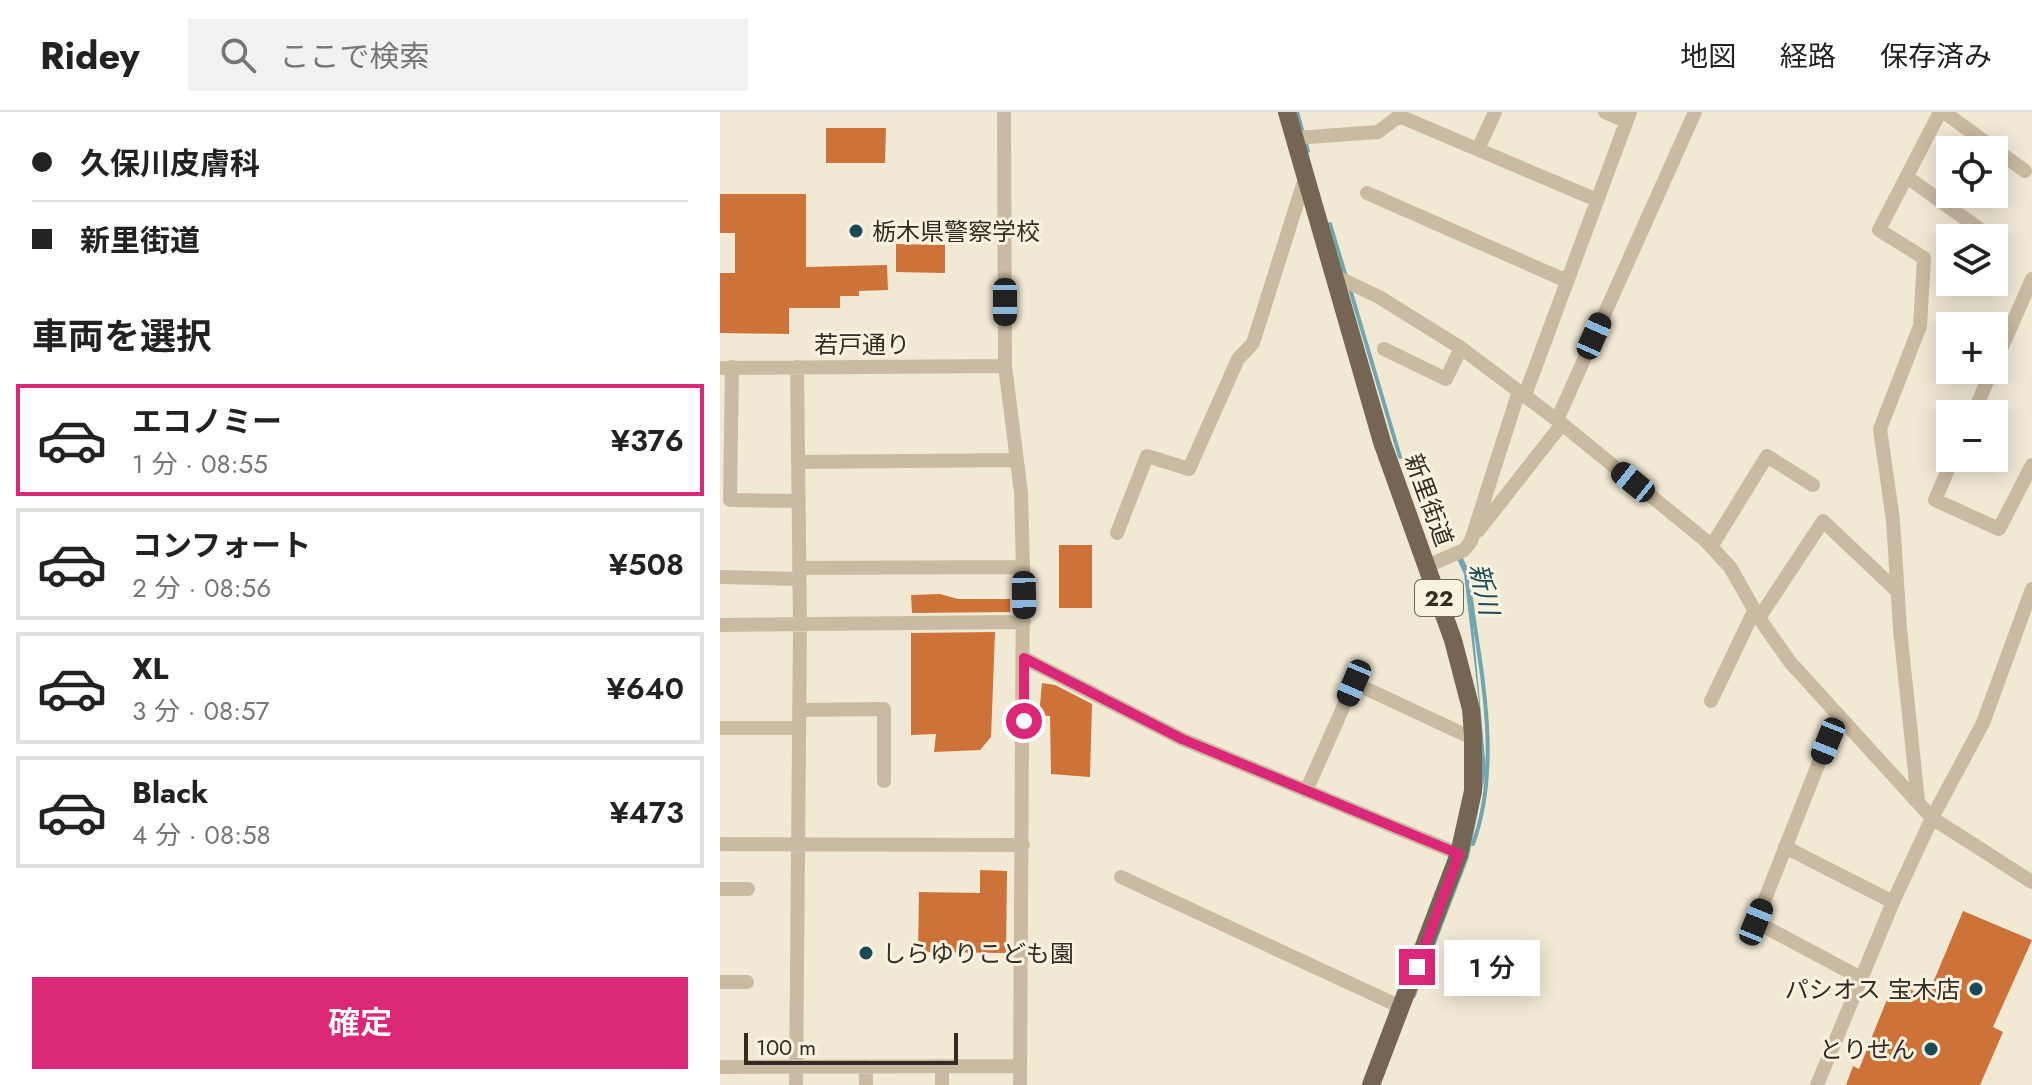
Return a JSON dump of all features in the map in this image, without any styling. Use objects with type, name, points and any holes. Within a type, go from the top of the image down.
[{"type":"main road","name":"新里街道","points":[[1287,112],[1301,137],[1306,174],[1338,277],[1382,442],[1463,675],[1474,739],[1473,791],[1459,854],[1371,1085]]},
{"type":"street","points":[[1004,112],[1005,366],[1017,460],[1024,622],[1020,1085]]},
{"type":"street","points":[[1478,149],[1495,112]]},
{"type":"street","points":[[1461,549],[1567,281],[1628,116],[1605,112]]},
{"type":"street","points":[[1427,566],[1461,549],[1559,422],[1695,112]]},
{"type":"street","points":[[1918,801],[1893,520],[1880,429],[1920,326],[1924,258],[1879,230],[1942,112],[2025,171]]},
{"type":"street","points":[[1301,137],[1378,132],[1399,116],[1597,200]]},
{"type":"street","points":[[1117,533],[1147,456],[1189,469],[1238,359],[1253,343],[1306,174]]},
{"type":"street","points":[[1907,177],[1972,224]]},
{"type":"street","points":[[1367,193],[1567,281]]},
{"type":"street","points":[[1338,277],[1461,348],[1559,422],[1711,547],[1730,567],[1756,614],[1790,662],[1932,818],[2032,882]]},
{"type":"street","points":[[2008,334],[2032,279]]},
{"type":"street","points":[[1384,349],[1446,379],[1461,348]]},
{"type":"street","name":"若戸通り","points":[[726,368],[1005,366]]},
{"type":"street","points":[[796,1085],[800,625],[797,367]]},
{"type":"street","points":[[726,368],[730,500],[799,501]]},
{"type":"street","points":[[1711,547],[1767,456],[1813,485]]},
{"type":"street","points":[[799,462],[1017,460]]},
{"type":"street","points":[[1947,472],[1935,500],[1999,529],[2032,465]]},
{"type":"street","points":[[1711,701],[1756,614],[1823,521],[1898,592]]},
{"type":"street","points":[[720,577],[1023,567]]},
{"type":"street","points":[[1817,1085],[1893,902],[1932,818],[1983,723],[2032,589]]},
{"type":"street","points":[[720,625],[1024,622]]},
{"type":"street","points":[[1024,658],[1182,739],[1459,854]]},
{"type":"street","points":[[1306,791],[1354,683],[1474,739]]},
{"type":"street","points":[[799,710],[884,709],[884,781]]},
{"type":"street","points":[[1838,714],[1756,922],[1861,978]]},
{"type":"street","points":[[720,728],[799,728]]},
{"type":"street","points":[[720,844],[1023,845]]},
{"type":"street","points":[[1785,847],[1893,902]]},
{"type":"street","points":[[1121,877],[1401,1007]]},
{"type":"street","points":[[720,889],[748,889]]},
{"type":"street","points":[[720,982],[747,982]]},
{"type":"street","points":[[866,1066],[866,1085]]},
{"type":"street","points":[[942,1066],[942,1085]]},
{"type":"street","points":[[720,1067],[1020,1066]]},
{"type":"water","points":[[1462,556],[1468,569],[1486,770],[1469,857],[1415,998],[1411,996],[1481,768],[1480,711],[1464,574],[1457,559]]},
{"type":"building","points":[[826,128],[886,128],[885,163],[826,163]]},
{"type":"building","points":[[720,194],[806,194],[806,267],[887,265],[888,290],[859,291],[859,296],[840,296],[840,308],[789,308],[789,334],[720,333],[720,273],[735,273],[735,233],[720,233]]},
{"type":"building","points":[[896,244],[945,245],[945,273],[896,272]]},
{"type":"building","points":[[1059,545],[1092,545],[1092,608],[1059,608]]},
{"type":"building","points":[[940,594],[958,599],[1010,599],[1010,612],[912,613],[911,595]]},
{"type":"building","points":[[995,632],[991,737],[980,750],[934,752],[936,734],[911,735],[911,633]]},
{"type":"building","points":[[1042,683],[1055,685],[1092,704],[1090,777],[1051,774],[1050,716],[1039,715]]},
{"type":"building","points":[[980,870],[1007,871],[1006,953],[918,952],[919,892],[980,893]]},
{"type":"building","points":[[1963,911],[2032,940],[1993,1027],[2003,1032],[1980,1085],[1846,1085],[1853,1066],[1859,1069],[1894,982],[1927,997]]},
{"type":"waterway","name":"新川","points":[[1297,112],[1308,151]]},
{"type":"waterway","name":"新川","points":[[1330,224],[1346,277]]},
{"type":"waterway","name":"新川","points":[[1350,289],[1400,457]]},
{"type":"waterway","name":"新川","points":[[1470,592],[1488,750],[1482,814],[1473,844]]},
{"type":"place","name":"栃木県警察学校","points":[[856,231]]},
{"type":"place","name":"しらゆりこども園","points":[[866,953]]},
{"type":"place","name":"パシオス 宝木店","points":[[1976,989]]},
{"type":"place","name":"とりせん","points":[[1931,1049]]},
{"type":"route","points":[[1024,721],[1024,658],[1182,739],[1459,854],[1417,967]]}]
